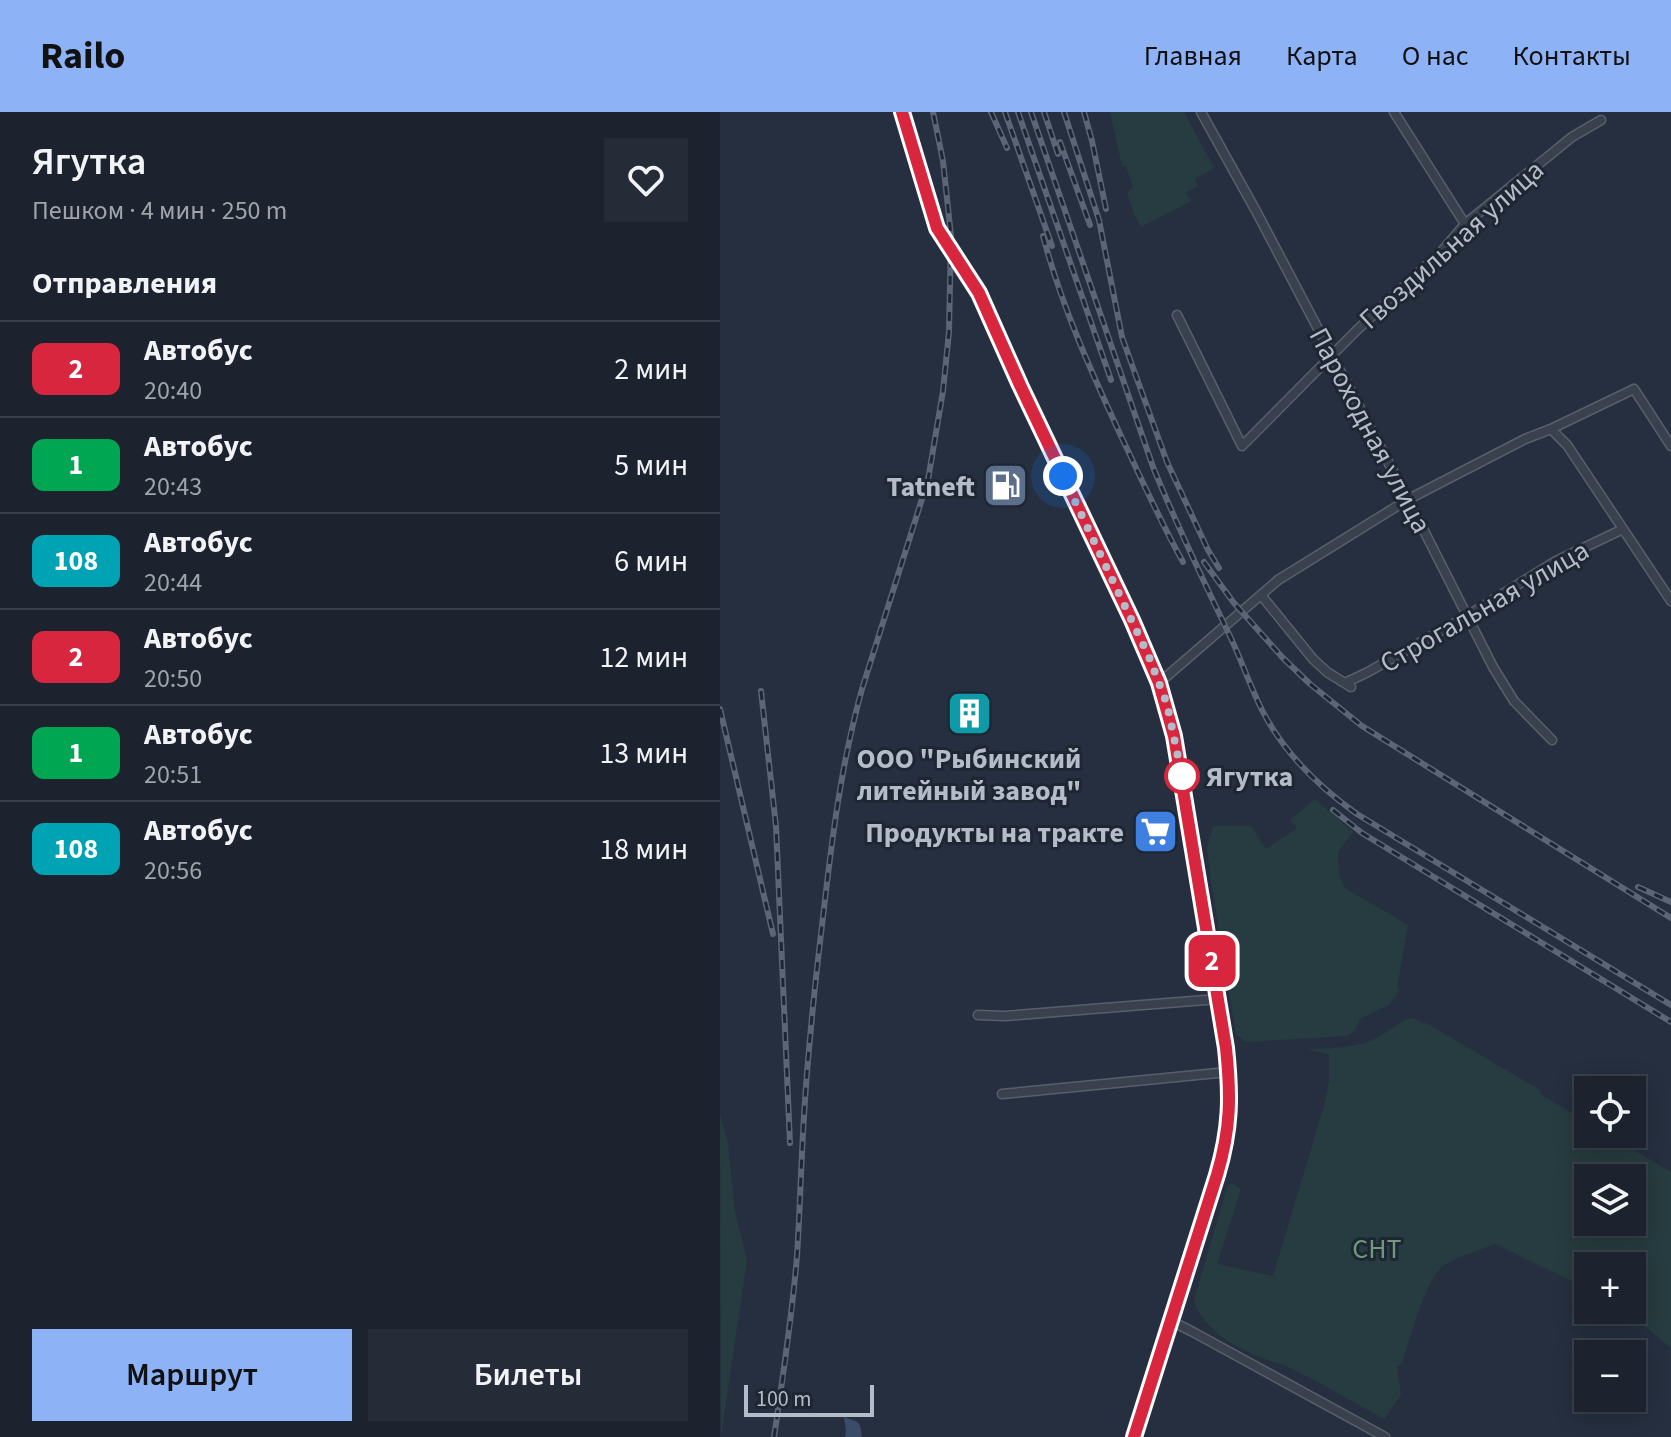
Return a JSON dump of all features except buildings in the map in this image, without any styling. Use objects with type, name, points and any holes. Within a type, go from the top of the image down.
[{"type":"street","points":[[902,112],[937,228],[971,278],[987,310],[1132,620],[1167,704],[1179,760],[1218,999],[1230,1114],[1212,1191],[1134,1437]]},
{"type":"street","name":"Пароходная улица","points":[[1201,112],[1256,211],[1503,686],[1552,740]]},
{"type":"street","points":[[1394,112],[1465,224]]},
{"type":"street","name":"Гвоздильная улица","points":[[1177,315],[1242,446],[1441,252],[1465,224],[1572,137],[1601,120]]},
{"type":"street","points":[[1159,683],[1278,580],[1407,500],[1525,439],[1634,389],[1671,446]]},
{"type":"street","points":[[1551,429],[1567,445],[1671,601]]},
{"type":"street","name":"Строгальная улица","points":[[1261,595],[1313,659],[1348,685],[1556,561],[1623,529]]},
{"type":"street","points":[[978,1015],[1005,1016],[1218,999]]},
{"type":"street","points":[[1002,1094],[1228,1072]]},
{"type":"street","points":[[1171,1321],[1385,1437]]},
{"type":"green space","points":[[1110,112],[1184,112],[1214,168],[1195,179],[1198,186],[1186,192],[1191,201],[1141,227],[1127,192],[1133,188],[1126,166],[1122,166]]},
{"type":"green space","points":[[1315,799],[1353,832],[1338,852],[1339,876],[1345,888],[1408,925],[1397,988],[1400,990],[1389,1005],[1360,1019],[1355,1030],[1347,1036],[1246,1042],[1236,1035],[1211,881],[1207,848],[1213,826],[1251,826],[1266,849],[1297,828],[1290,820]]},
{"type":"green space","name":"СНТ","points":[[1413,1018],[1426,1023],[1540,1090],[1542,1095],[1574,1114],[1574,1148],[1631,1148],[1671,1172],[1671,1348],[1641,1324],[1646,1324],[1646,1252],[1574,1252],[1574,1282],[1495,1244],[1443,1266],[1424,1296],[1402,1363],[1397,1367],[1401,1395],[1384,1419],[1286,1366],[1242,1349],[1221,1336],[1204,1320],[1194,1300],[1227,1187],[1231,1183],[1241,1189],[1217,1264],[1273,1276],[1329,1081],[1329,1054],[1306,1049],[1363,1043]]},
{"type":"green space","points":[[720,1114],[728,1144],[735,1211],[747,1260],[721,1437]]},
{"type":"water","points":[[844,1417],[858,1423],[862,1437],[845,1437]]},
{"type":"railway","points":[[774,1437],[795,1279],[810,1041],[838,802],[862,689],[928,480],[943,391],[949,332],[951,236],[943,161],[933,112]]},
{"type":"railway","points":[[991,112],[1007,148]]},
{"type":"railway","points":[[1005,112],[1052,246]]},
{"type":"railway","points":[[1018,112],[1111,380]]},
{"type":"railway","points":[[1031,112],[1153,467],[1258,702],[1292,756],[1329,793],[1357,814],[1671,1005]]},
{"type":"railway","points":[[1044,112],[1058,154]]},
{"type":"railway","points":[[1064,112],[1099,220],[1122,337],[1167,462],[1219,568]]},
{"type":"railway","points":[[1084,112],[1106,209]]},
{"type":"railway","points":[[1060,142],[1090,225]]},
{"type":"railway","points":[[1043,236],[1059,288],[1088,362],[1183,562]]},
{"type":"railway","points":[[1204,562],[1234,603],[1283,658],[1362,726],[1671,918]]},
{"type":"railway","points":[[761,691],[776,826],[790,1143]]},
{"type":"railway","points":[[720,709],[773,934]]},
{"type":"railway","points":[[1333,810],[1362,833],[1671,1022]]},
{"type":"railway","points":[[1638,887],[1671,902]]},
{"type":"bus line","name":"2","points":[[902,112],[937,228],[979,293],[1149,657],[1167,704],[1179,760],[1226,1048],[1230,1114],[1217,1175],[1134,1437]]},
{"type":"place","name":"Tatneft","points":[[1006,486]]},
{"type":"place","name":"ООО \"Рыбинский литейный завод\"","points":[[969,714]]},
{"type":"place","name":"Ягутка","points":[[1182,776]]},
{"type":"place","name":"Продукты на тракте","points":[[1155,832]]},
{"type":"route","points":[[1063,476],[1149,657],[1167,704],[1182,776]]}]
